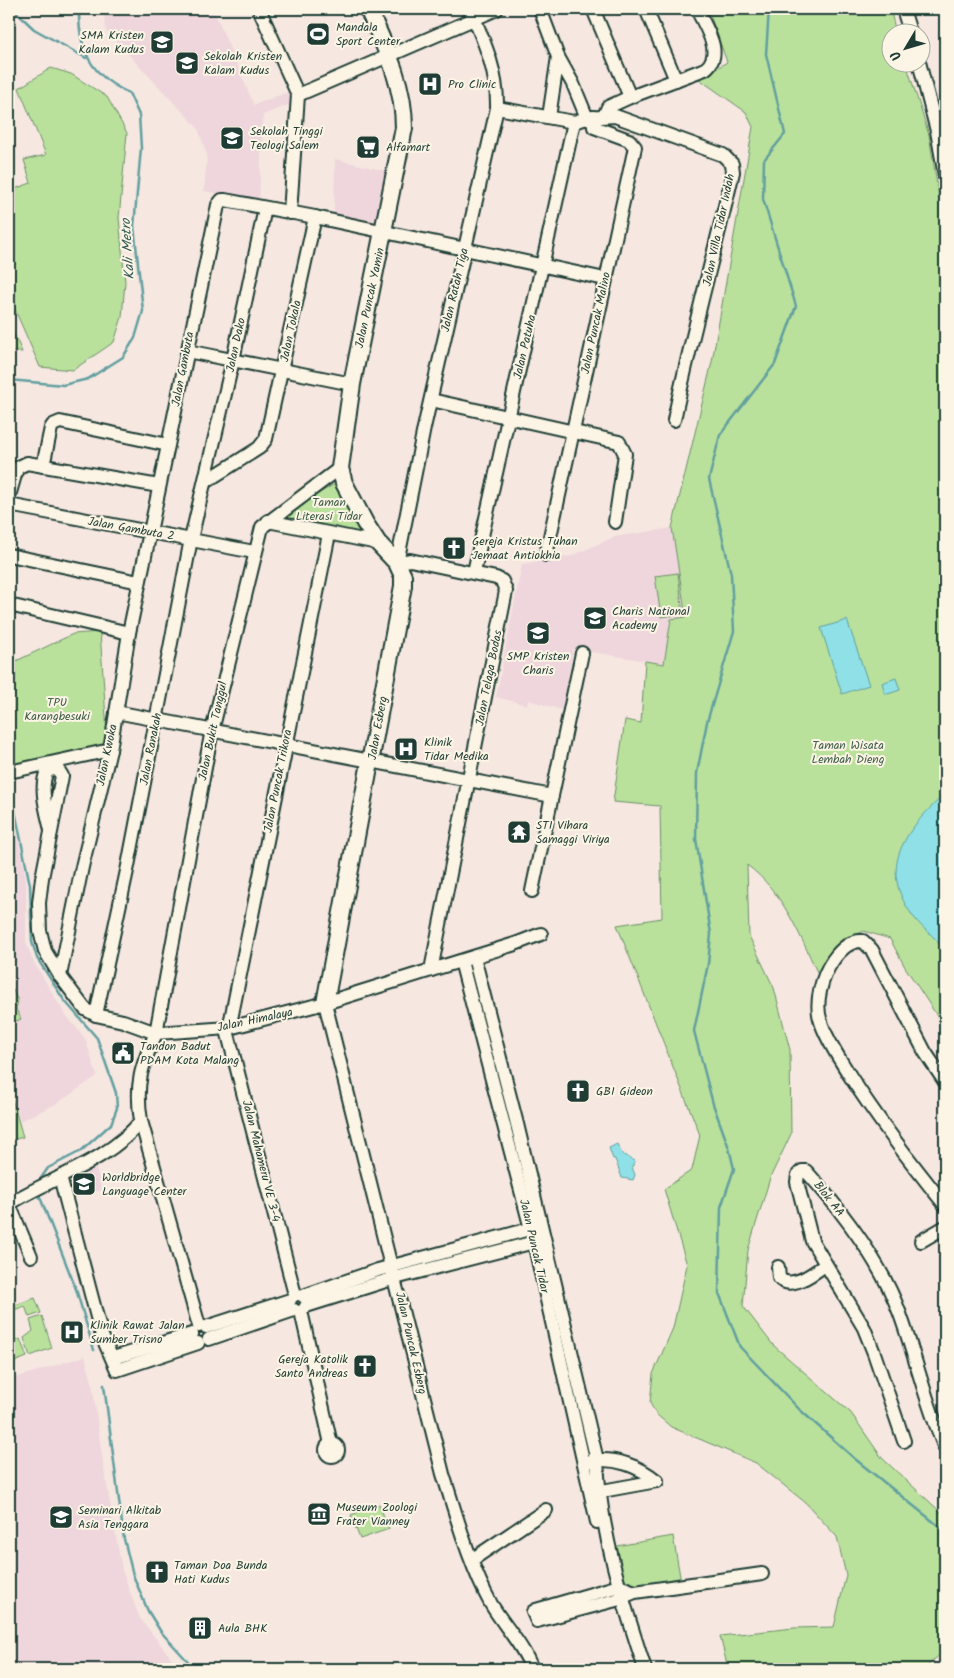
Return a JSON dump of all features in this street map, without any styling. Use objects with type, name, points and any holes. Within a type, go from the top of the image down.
[{"type":"main road","points":[[368,9],[398,78],[404,106],[404,128],[384,232]]},
{"type":"main road","name":"Jalan Puncak Yamin","points":[[340,468],[352,384],[384,232]]},
{"type":"main road","name":"Jalan Esberg","points":[[325,1003],[404,586],[403,576],[397,563],[378,543],[354,503],[340,468]]},
{"type":"street","points":[[259,9],[298,95],[290,213]]},
{"type":"street","points":[[298,95],[389,55],[472,14],[497,9]]},
{"type":"street","points":[[540,9],[558,57],[594,117],[608,107],[630,97],[705,69],[715,58],[715,52],[697,9]]},
{"type":"street","points":[[593,9],[630,97]]},
{"type":"street","points":[[646,9],[676,80]]},
{"type":"street","points":[[903,9],[907,22]]},
{"type":"street","name":"Jalan Ratah Tiga","points":[[397,563],[430,400],[497,108],[498,90],[490,58],[472,14]]},
{"type":"street","points":[[549,117],[558,57]]},
{"type":"street","points":[[922,72],[941,130],[945,176]]},
{"type":"street","name":"Jalan Villa Tidar Indah","points":[[497,108],[574,122],[594,117],[623,118],[723,155],[732,164],[731,181],[708,280],[686,362],[674,420]]},
{"type":"street","name":"Jalan Puncak Malino","points":[[546,555],[635,147],[629,140],[594,127],[594,117]]},
{"type":"street","name":"Jalan Patuha","points":[[474,572],[574,122]]},
{"type":"street","name":"Jalan Gambuta","points":[[150,534],[218,205],[225,200],[265,208]]},
{"type":"street","points":[[265,208],[384,232]]},
{"type":"street","name":"Jalan Dako","points":[[205,482],[265,208]]},
{"type":"street","name":"Jalan Tokala","points":[[205,482],[263,444],[283,370],[315,217]]},
{"type":"street","name":"Jalan Puncak Yamin","points":[[384,232],[605,279]]},
{"type":"street","points":[[187,351],[352,384]]},
{"type":"street","points":[[430,400],[508,419],[615,441],[624,450],[615,522]]},
{"type":"street","points":[[44,466],[51,428],[60,422],[168,445]]},
{"type":"street","points":[[9,496],[15,471],[20,465],[27,464],[159,486]]},
{"type":"street","points":[[268,520],[325,482],[340,468]]},
{"type":"street","name":"Jalan Ranakah","points":[[96,1015],[205,482]]},
{"type":"street","name":"Jalan Gambuta 2","points":[[9,505],[150,534],[192,539],[254,552]]},
{"type":"street","points":[[268,520],[378,543]]},
{"type":"street","name":"Jalan Bukit Tanggul","points":[[156,1033],[212,729],[254,552],[262,527],[268,520]]},
{"type":"street","name":"Jalan Kwoka","points":[[60,976],[82,867],[110,750],[129,633],[150,534]]},
{"type":"street","name":"Jalan Puncak Trikora","points":[[229,1028],[329,534]]},
{"type":"street","points":[[9,555],[139,582]]},
{"type":"street","name":"Jalan Telaga Bodas","points":[[397,563],[410,560],[474,572],[502,580],[506,592],[431,970]]},
{"type":"street","points":[[9,605],[129,633]]},
{"type":"street","points":[[532,891],[582,653]]},
{"type":"street","points":[[116,712],[552,796]]},
{"type":"street","points":[[9,772],[110,750]]},
{"type":"street","points":[[51,830],[39,903],[40,931],[45,951],[60,976],[85,1009],[96,1015],[123,1021],[156,1033],[142,1064],[137,1096],[141,1121],[201,1334]]},
{"type":"street","points":[[325,1003],[468,959],[540,934]]},
{"type":"street","points":[[921,1241],[945,1226],[942,1212],[945,1205],[887,1131],[833,1048],[820,1021],[819,999],[829,966],[838,954],[851,943],[863,940],[872,950],[925,1052],[945,1082]]},
{"type":"street","name":"Jalan Puncak Tidar","points":[[468,959],[540,1241],[591,1461],[594,1493],[637,1669]]},
{"type":"street","name":"Jalan Himalaya","points":[[156,1033],[229,1028],[325,1003]]},
{"type":"street","name":"Jalan Puncak Esberg","points":[[325,1003],[394,1272],[443,1474],[491,1604],[525,1653],[532,1669]]},
{"type":"street","name":"Jalan Mahameru VE 3-4","points":[[229,1028],[228,1034],[298,1303],[334,1456]]},
{"type":"street","points":[[31,1256],[9,1204],[37,1187],[81,1167],[126,1136],[141,1121]]},
{"type":"street","name":"Blok AA","points":[[904,1441],[864,1328],[812,1241],[797,1182],[798,1174],[802,1171],[806,1171],[835,1205],[889,1288],[900,1314],[936,1427],[945,1448]]},
{"type":"street","points":[[60,1176],[102,1336],[117,1370],[201,1334]]},
{"type":"street","points":[[112,1358],[201,1334],[536,1227]]},
{"type":"street","points":[[394,1272],[540,1241]]},
{"type":"street","points":[[778,1267],[780,1280],[788,1282],[806,1278],[825,1265]]},
{"type":"street","points":[[591,1461],[607,1459],[632,1466],[647,1473],[658,1482],[594,1493]]},
{"type":"street","points":[[473,1559],[546,1510]]},
{"type":"street","points":[[618,1593],[538,1621],[534,1617],[533,1612],[536,1610],[618,1593],[762,1574]]},
{"type":"street","name":"Jalan Puncak Tidar","points":[[618,1593],[645,1669]]},
{"type":"shaded area","name":"Sekolah Kristen Kalam Kudus","points":[[103,9],[218,9],[214,11],[254,105],[288,92],[293,103],[263,115],[259,201],[204,191],[207,155],[198,128],[106,31]]},
{"type":"shaded area","points":[[335,159],[390,172],[378,224],[334,214]]},
{"type":"shaded area","name":"Charis National Academy","points":[[672,528],[686,618],[671,619],[665,664],[573,649],[562,710],[528,700],[527,705],[496,697],[522,564],[571,556],[614,537]]},
{"type":"shaded area","points":[[9,793],[26,879],[26,941],[32,959],[65,1014],[85,1038],[97,1076],[58,1103],[20,1121],[9,1088]]},
{"type":"shaded area","name":"Worldbridge Language Center","points":[[96,1169],[102,1190],[72,1196],[67,1178]]},
{"type":"shaded area","name":"Seminari Alkitab Asia Tenggara","points":[[85,1356],[92,1382],[103,1464],[122,1570],[139,1617],[180,1669],[9,1669],[9,1433],[17,1430],[9,1407],[9,1380]]},
{"type":"green space","name":"Taman Wisata Lembah Dieng","points":[[708,9],[890,9],[893,22],[882,22],[882,72],[909,72],[929,135],[945,235],[945,1028],[905,967],[890,939],[864,931],[837,947],[827,957],[817,972],[780,900],[759,875],[747,865],[749,936],[774,988],[790,1050],[791,1134],[770,1178],[748,1250],[743,1306],[773,1345],[851,1413],[882,1458],[945,1516],[945,1650],[924,1669],[728,1669],[720,1636],[794,1628],[834,1627],[846,1575],[837,1537],[806,1503],[756,1463],[671,1427],[656,1414],[650,1403],[653,1374],[673,1328],[687,1265],[664,1189],[692,1170],[700,1135],[617,925],[662,918],[660,806],[613,802],[625,720],[641,723],[645,661],[664,664],[671,619],[686,617],[672,528],[712,362],[753,127],[746,112],[699,79],[727,62]]},
{"type":"green space","points":[[51,68],[71,74],[107,97],[127,133],[119,218],[125,282],[122,317],[114,342],[73,370],[40,367],[9,296],[9,191],[31,183],[24,160],[46,155],[19,88]]},
{"type":"green space","points":[[9,322],[22,352],[9,352]]},
{"type":"green space","name":"Taman Literasi Tidar","points":[[336,485],[359,528],[358,532],[283,519],[283,515]]},
{"type":"green space","points":[[678,573],[683,614],[661,617],[655,576]]},
{"type":"green space","name":"TPU Karangbesuki","points":[[100,632],[108,747],[9,768],[9,671],[16,668],[14,662],[73,634]]},
{"type":"green space","points":[[9,982],[18,1001],[16,1009],[21,1019],[9,1024]]},
{"type":"green space","points":[[9,1088],[23,1137],[9,1141]]},
{"type":"green space","points":[[35,1298],[41,1313],[29,1317],[25,1306],[14,1310],[12,1306]]},
{"type":"green space","points":[[42,1316],[52,1348],[30,1356],[24,1338],[33,1331],[30,1320]]},
{"type":"green space","points":[[15,1338],[16,1341],[20,1339],[27,1357],[9,1364],[9,1340]]},
{"type":"green space","points":[[379,1504],[389,1529],[360,1539],[351,1515]]},
{"type":"green space","points":[[673,1536],[681,1582],[640,1586],[627,1582],[621,1570],[617,1546]]},
{"type":"water","points":[[847,620],[869,685],[842,694],[821,628]]},
{"type":"water","points":[[896,678],[900,690],[888,694],[885,693],[882,683]]},
{"type":"water","points":[[945,794],[945,955],[939,944],[916,920],[904,901],[897,884],[896,867],[907,837],[917,822]]},
{"type":"water","points":[[617,1144],[622,1154],[635,1161],[632,1167],[635,1175],[633,1180],[622,1178],[615,1159],[613,1159],[609,1148]]},
{"type":"waterway","points":[[13,9],[34,29],[86,58]]},
{"type":"waterway","name":"Kali Metro","points":[[9,380],[63,385],[88,379],[123,357],[135,338],[143,311],[134,226],[141,148],[139,115],[129,93],[105,78],[89,60],[81,37],[79,9]]},
{"type":"waterway","points":[[769,9],[766,54],[785,134],[764,160],[763,199],[796,306],[775,364],[720,435],[709,479],[731,574],[734,631],[707,722],[697,773],[696,839],[711,934],[708,964],[694,1031],[713,1104],[729,1148],[734,1169],[721,1207],[719,1293],[740,1347],[799,1409],[855,1459],[945,1531]]},
{"type":"waterway","points":[[9,781],[30,885],[32,942],[37,958],[64,1000],[97,1038],[116,1093],[117,1108],[111,1124],[81,1151],[48,1168],[37,1184]]},
{"type":"waterway","points":[[38,1192],[76,1289],[94,1350]]},
{"type":"waterway","points":[[104,1385],[124,1539],[133,1575],[148,1611],[161,1632],[195,1669]]},
{"type":"place","name":"Mandala Sport Center","points":[[318,34]]},
{"type":"place","name":"SMA Kristen Kalam Kudus","points":[[162,42]]},
{"type":"place","name":"Sekolah Kristen Kalam Kudus","points":[[187,63]]},
{"type":"place","name":"Pro Clinic","points":[[430,84]]},
{"type":"place","name":"Sekolah Tinggi Teologi Salem","points":[[232,138]]},
{"type":"place","name":"Alfamart","points":[[368,147]]},
{"type":"place","name":"Gereja Kristus Tuhan Jemaat Antiokhia","points":[[454,548]]},
{"type":"place","name":"Charis National Academy","points":[[595,618]]},
{"type":"place","name":"SMP Kristen Charis","points":[[538,633]]},
{"type":"place","name":"Klinik Tidar Medika","points":[[406,749]]},
{"type":"place","name":"STI Vihara Samaggi Viriya","points":[[519,832]]},
{"type":"place","name":"Tandon Badut PDAM Kota Malang","points":[[123,1053]]},
{"type":"place","name":"GBI Gideon","points":[[578,1091]]},
{"type":"place","name":"Worldbridge Language Center","points":[[84,1184]]},
{"type":"place","name":"Klinik Rawat Jalan Sumber Trisno","points":[[72,1332]]},
{"type":"place","name":"Gereja Katolik Santo Andreas","points":[[365,1366]]},
{"type":"place","name":"Museum Zoologi Frater Vianney","points":[[319,1514]]},
{"type":"place","name":"Seminari Alkitab Asia Tenggara","points":[[61,1517]]},
{"type":"place","name":"Taman Doa Bunda Hati Kudus","points":[[157,1572]]},
{"type":"place","name":"Aula BHK","points":[[200,1628]]}]
